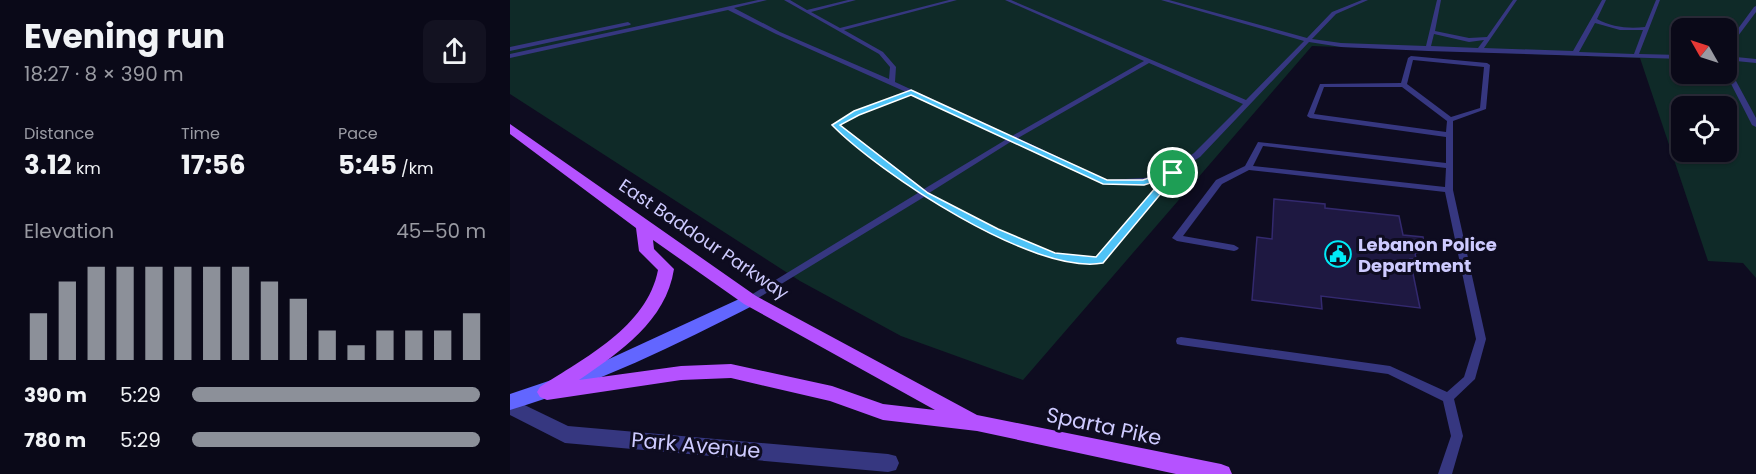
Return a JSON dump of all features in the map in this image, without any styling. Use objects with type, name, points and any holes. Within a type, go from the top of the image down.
[{"type":"main road","name":"East Baddour Parkway","points":[[510,128],[643,226],[750,300],[976,423]]},
{"type":"main road","points":[[547,392],[612,346],[654,305],[662,289],[666,269],[647,251],[643,226]]},
{"type":"main road","points":[[547,392],[681,373],[730,371],[832,394],[883,412],[976,423]]},
{"type":"main road","name":"Sparta Pike","points":[[976,423],[1221,474]]},
{"type":"street","name":"Park Avenue","points":[[510,404],[633,360],[750,300]]},
{"type":"street","name":"Park Avenue","points":[[510,404],[565,434],[888,463]]},
{"type":"lane","points":[[510,49],[739,0]]},
{"type":"lane","points":[[510,56],[765,0]]},
{"type":"lane","points":[[786,0],[881,53],[893,68],[892,83]]},
{"type":"lane","points":[[808,11],[854,0]]},
{"type":"lane","points":[[841,30],[955,0]]},
{"type":"lane","points":[[1007,0],[1247,103]]},
{"type":"lane","points":[[1163,0],[1308,40],[1341,45],[1671,57]]},
{"type":"lane","points":[[911,92],[856,113],[835,125],[925,194],[995,231],[1053,256],[1099,261],[1173,173],[1197,155],[1334,13],[1366,0]]},
{"type":"lane","points":[[1428,49],[1439,0]]},
{"type":"lane","points":[[1480,50],[1515,0]]},
{"type":"lane","points":[[1575,53],[1604,0]]},
{"type":"lane","points":[[1636,55],[1658,0]]},
{"type":"lane","points":[[729,8],[778,33],[1013,138],[1070,168],[1106,182],[1144,183],[1173,173]]},
{"type":"lane","points":[[1737,35],[1756,8]]},
{"type":"lane","points":[[1594,20],[1617,28],[1647,28]]},
{"type":"lane","points":[[607,28],[614,33]]},
{"type":"lane","points":[[1432,33],[1468,40],[1489,38]]},
{"type":"lane","points":[[1404,85],[1412,58],[1487,65],[1483,108],[1450,120]]},
{"type":"lane","points":[[1737,59],[1756,61]]},
{"type":"lane","points":[[750,300],[1013,138],[1148,61]]},
{"type":"lane","points":[[1734,84],[1756,125]]},
{"type":"lane","points":[[1450,120],[1404,85],[1322,85],[1310,116],[1450,135]]},
{"type":"lane","points":[[1448,398],[1469,380],[1481,339],[1449,190],[1450,120]]},
{"type":"lane","points":[[1248,168],[1261,144],[1450,166]]},
{"type":"lane","points":[[1234,248],[1177,238],[1219,182],[1248,168],[1449,190]]},
{"type":"lane","points":[[1181,341],[1390,370],[1448,398]]},
{"type":"lane","points":[[1445,474],[1457,436],[1448,398]]},
{"type":"green space","points":[[510,0],[1756,0],[1756,278],[1743,263],[1708,261],[1675,162],[1737,162],[1737,96],[1671,96],[1671,151],[1640,58],[1312,46],[1023,380],[901,336],[800,281],[510,94]]},
{"type":"building","points":[[1274,199],[1325,204],[1325,208],[1399,216],[1403,235],[1423,237],[1426,252],[1415,253],[1416,259],[1410,259],[1420,308],[1321,296],[1322,309],[1252,300],[1257,237],[1272,239]]},
{"type":"place","name":"Lebanon Police Department","points":[[1338,254]]},
{"type":"route","points":[[911,92],[1013,138],[1070,168],[1106,182],[1144,183],[1173,173],[1099,261],[1053,256],[995,231],[925,194],[835,125],[856,113],[911,92]]}]
